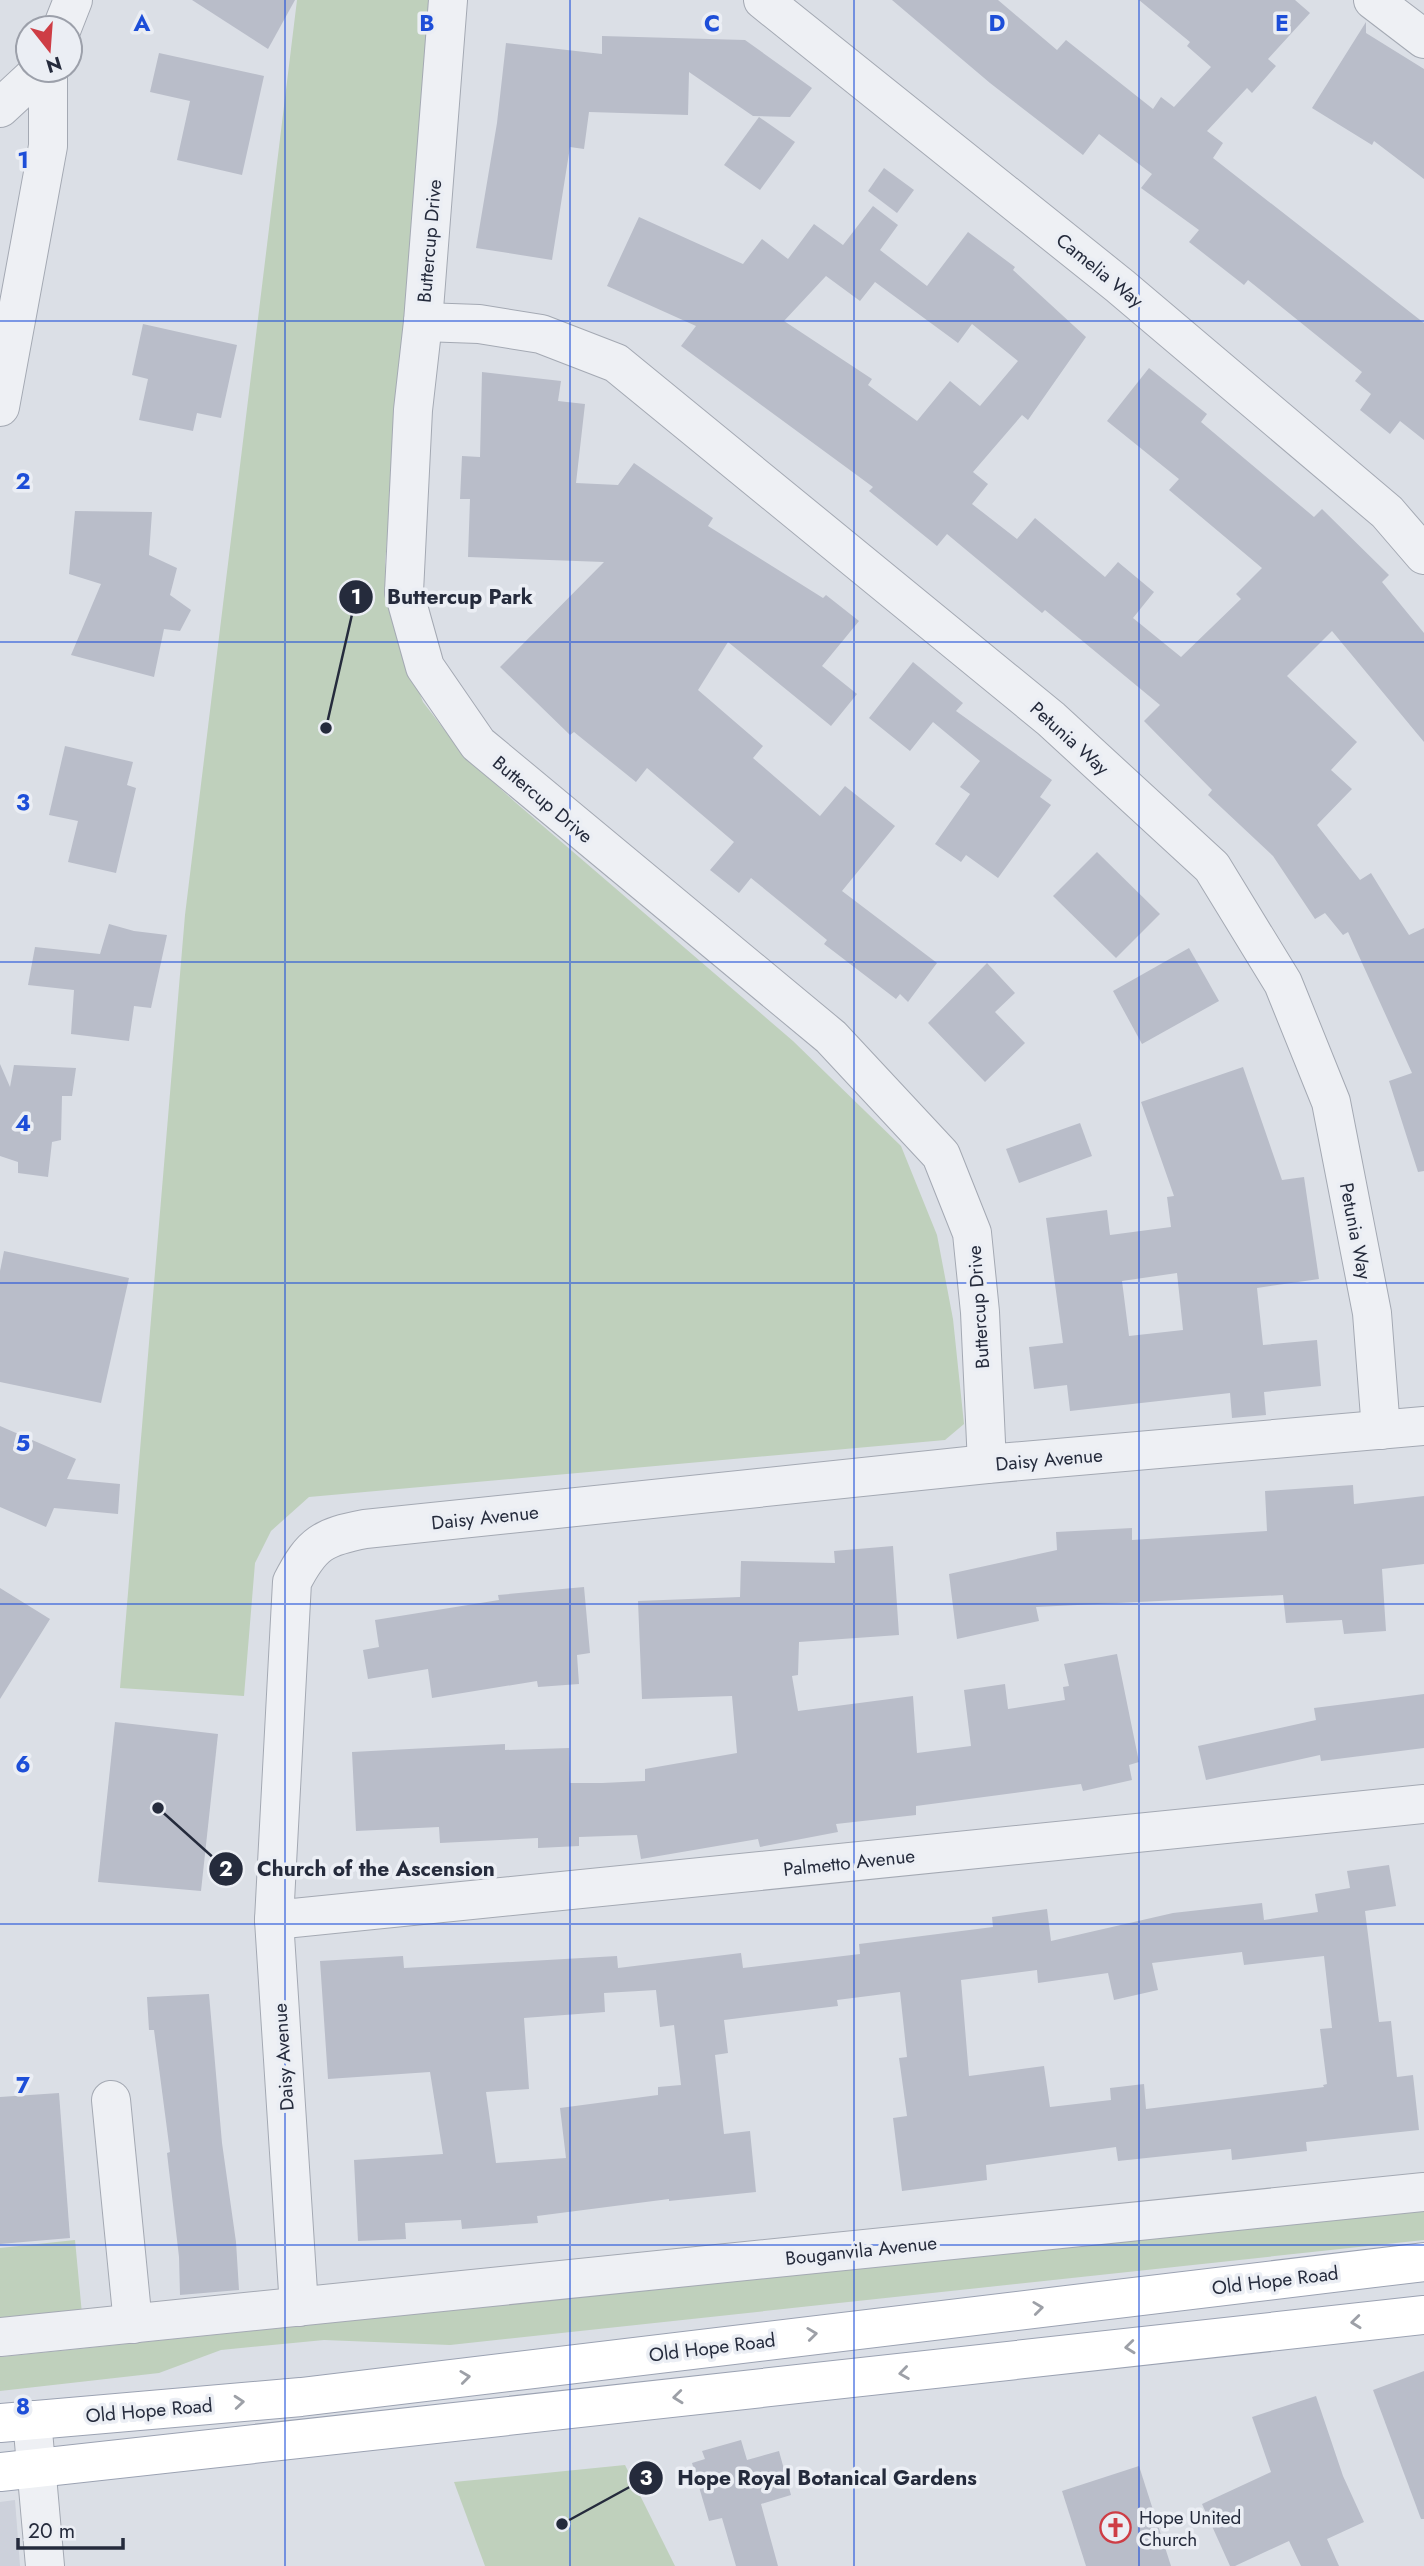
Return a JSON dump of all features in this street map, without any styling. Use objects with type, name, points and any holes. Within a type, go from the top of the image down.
[{"type":"main road","name":"Old Hope Road","points":[[16,2422],[302,2397],[1424,2262]]},
{"type":"main road","points":[[18,2470],[1424,2315]]},
{"type":"street","name":"Buttercup Drive","points":[[448,0],[423,322],[413,410],[404,592],[425,667],[478,744],[831,1037],[940,1155],[972,1233],[981,1312],[986,1464]]},
{"type":"street","name":"Camelia Way","points":[[763,0],[1121,286],[1387,512],[1424,555]]},
{"type":"street","points":[[1373,0],[1424,39]]},
{"type":"street","points":[[0,108],[26,84]]},
{"type":"street","points":[[0,407],[48,145],[48,84]]},
{"type":"street","name":"Petunia Way","points":[[423,322],[480,324],[541,334],[616,363],[1051,719],[1212,867],[1283,983],[1331,1102],[1372,1313],[1381,1430]]},
{"type":"street","name":"Daisy Avenue","points":[[299,2308],[274,1920],[292,1582],[316,1545],[340,1534],[365,1529],[986,1464],[1424,1426]]},
{"type":"street","name":"Palmetto Avenue","points":[[274,1920],[1424,1804]]},
{"type":"street","points":[[111,2100],[133,2324]]},
{"type":"street","name":"Bouganvila Avenue","points":[[0,2337],[1424,2192]]},
{"type":"street","points":[[16,2422],[18,2470],[45,2566]]},
{"type":"shaded area","points":[[15,2500],[20,2566],[0,2566],[0,2502]]},
{"type":"green space","points":[[297,0],[433,0],[385,563],[394,627],[423,702],[463,754],[793,1041],[901,1146],[937,1235],[953,1319],[964,1424],[945,1440],[309,1497],[271,1531],[255,1563],[244,1696],[120,1688],[185,915]]},
{"type":"green space","points":[[1424,2210],[1424,2240],[450,2345],[324,2340],[221,2350],[159,2373],[0,2391],[0,2357]]},
{"type":"green space","points":[[75,2240],[82,2314],[0,2320],[0,2248]]},
{"type":"green space","points":[[625,2465],[675,2566],[485,2566],[454,2482]]},
{"type":"building","points":[[192,0],[295,0],[268,49]]},
{"type":"building","points":[[892,0],[998,0],[1057,50],[1066,40],[1153,109],[1161,97],[1174,107],[1211,67],[1187,46],[1190,42],[1139,0],[1295,0],[1310,13],[1268,59],[1276,66],[1252,93],[1247,88],[1207,131],[1223,143],[1213,158],[1424,323],[1424,440],[1400,421],[1390,434],[1360,410],[1371,394],[1355,381],[1362,372],[1248,280],[1244,285],[1189,242],[1199,230],[1141,188],[1152,174],[1099,134],[1083,155],[990,83]]},
{"type":"building","points":[[1366,22],[1366,33],[1424,69],[1424,179],[1374,141],[1372,145],[1312,108]]},
{"type":"building","points":[[602,36],[745,40],[812,88],[790,117],[753,116],[689,72],[688,115],[589,112],[584,149],[570,147],[552,260],[476,248],[497,123],[506,43],[602,54]]},
{"type":"building","points":[[159,53],[264,76],[242,175],[177,160],[190,101],[150,92]]},
{"type":"building","points":[[759,117],[795,142],[760,190],[724,165]]},
{"type":"building","points":[[884,168],[914,190],[897,213],[868,191]]},
{"type":"building","points":[[873,206],[898,225],[880,250],[927,286],[968,232],[1015,267],[1013,270],[1086,337],[1028,420],[1022,415],[973,472],[988,484],[972,504],[1017,539],[1035,518],[1105,577],[1118,562],[1154,592],[1133,618],[1181,657],[1241,599],[1236,594],[1262,568],[1169,490],[1179,479],[1107,421],[1149,368],[1207,414],[1201,422],[1314,517],[1322,509],[1389,575],[1382,582],[1424,633],[1424,742],[1332,631],[1287,676],[1357,742],[1331,770],[1352,789],[1317,825],[1360,880],[1371,873],[1409,935],[1424,928],[1424,1171],[1418,1172],[1389,1081],[1412,1073],[1348,932],[1343,935],[1325,913],[1315,919],[1273,856],[1208,795],[1212,790],[1144,721],[1160,705],[1045,610],[1042,613],[947,534],[937,546],[869,491],[873,487],[681,346],[696,326],[607,286],[639,217],[743,264],[762,239],[788,259],[814,224],[843,245]],"holes":[[[826,276],[860,301],[875,282],[958,343],[972,324],[1018,361],[980,406],[950,381],[917,421],[868,385],[872,379],[784,321]]]},
{"type":"building","points":[[143,324],[237,345],[221,418],[197,413],[193,431],[139,420],[148,379],[132,375]]},
{"type":"building","points":[[482,372],[561,381],[558,401],[585,404],[576,483],[618,485],[634,463],[713,518],[708,526],[823,598],[826,595],[859,621],[822,666],[857,694],[831,726],[728,642],[698,690],[763,746],[753,758],[820,816],[845,786],[895,826],[842,891],[937,963],[908,1002],[900,994],[896,999],[824,944],[827,940],[751,878],[739,893],[710,870],[734,842],[647,768],[636,782],[574,732],[570,735],[500,667],[604,562],[468,557],[470,499],[460,499],[462,456],[480,457]]},
{"type":"building","points":[[75,511],[152,512],[149,555],[177,568],[170,595],[191,610],[180,631],[164,629],[154,677],[71,655],[101,584],[69,574]]},
{"type":"building","points":[[913,662],[963,703],[956,711],[1052,780],[1040,797],[1051,805],[998,878],[966,855],[961,862],[935,844],[970,794],[960,787],[980,761],[933,722],[910,751],[869,718]]},
{"type":"building","points":[[65,746],[133,762],[127,785],[136,788],[116,873],[68,862],[78,821],[49,815]]},
{"type":"building","points":[[1097,852],[1160,914],[1116,958],[1053,896]]},
{"type":"building","points":[[109,924],[134,931],[167,935],[151,1008],[134,1006],[129,1041],[71,1034],[74,990],[28,985],[35,947],[100,954]]},
{"type":"building","points":[[1189,948],[1219,1001],[1142,1044],[1113,991]]},
{"type":"building","points":[[987,963],[1015,993],[995,1012],[1025,1043],[985,1082],[928,1023]]},
{"type":"building","points":[[0,1064],[10,1087],[14,1065],[76,1068],[72,1096],[62,1096],[61,1140],[52,1142],[48,1177],[18,1173],[18,1162],[0,1156]]},
{"type":"building","points":[[1243,1067],[1282,1180],[1304,1177],[1319,1279],[1257,1288],[1263,1345],[1317,1340],[1321,1386],[1264,1392],[1266,1415],[1232,1418],[1230,1393],[1070,1411],[1067,1385],[1034,1389],[1029,1347],[1063,1343],[1046,1218],[1107,1210],[1110,1235],[1171,1227],[1167,1197],[1174,1196],[1141,1102]],"holes":[[[1177,1273],[1183,1330],[1129,1336],[1122,1281]]]},
{"type":"building","points":[[1080,1123],[1092,1156],[1019,1183],[1006,1149]]},
{"type":"building","points":[[4,1251],[129,1278],[101,1403],[0,1382],[0,1271]]},
{"type":"building","points":[[0,1426],[76,1459],[67,1479],[120,1484],[118,1514],[54,1508],[46,1527],[0,1507]]},
{"type":"building","points":[[1353,1485],[1354,1504],[1424,1496],[1424,1564],[1382,1569],[1386,1631],[1344,1634],[1342,1620],[1286,1623],[1283,1595],[1036,1607],[1039,1621],[957,1639],[949,1574],[1057,1550],[1056,1532],[1132,1528],[1132,1540],[1267,1531],[1265,1491]]},
{"type":"building","points":[[893,1546],[899,1635],[799,1642],[798,1675],[792,1676],[798,1711],[913,1696],[917,1753],[971,1746],[964,1690],[1005,1684],[1008,1709],[1065,1700],[1063,1687],[1069,1686],[1064,1664],[1117,1654],[1139,1762],[1129,1765],[1132,1780],[1083,1791],[1081,1784],[916,1806],[916,1815],[836,1824],[838,1832],[760,1847],[758,1839],[641,1859],[637,1835],[579,1837],[579,1846],[538,1848],[538,1838],[440,1843],[439,1827],[356,1831],[352,1752],[505,1744],[505,1750],[569,1748],[570,1783],[645,1781],[645,1769],[737,1753],[732,1696],[642,1699],[638,1601],[740,1597],[741,1561],[835,1563],[834,1551]]},
{"type":"building","points":[[584,1587],[590,1653],[577,1655],[579,1684],[538,1687],[537,1681],[432,1698],[428,1669],[368,1679],[363,1650],[379,1647],[375,1620],[499,1600],[498,1595]]},
{"type":"building","points":[[0,1588],[50,1619],[0,1699]]},
{"type":"building","points":[[1424,1694],[1424,1748],[1321,1761],[1320,1755],[1206,1780],[1198,1746],[1316,1720],[1314,1708]]},
{"type":"building","points":[[115,1722],[218,1734],[201,1891],[98,1882]]},
{"type":"building","points":[[1389,1865],[1396,1906],[1365,1911],[1379,2022],[1391,2021],[1397,2077],[1413,2075],[1419,2130],[1306,2142],[1307,2151],[1232,2160],[1231,2149],[1118,2161],[1116,2147],[986,2165],[987,2180],[902,2191],[893,2118],[907,2116],[899,2058],[907,2057],[900,1992],[837,2000],[838,2006],[724,2020],[728,2053],[715,2055],[724,2134],[750,2131],[756,2192],[669,2199],[537,2216],[538,2223],[462,2229],[461,2220],[405,2223],[406,2239],[358,2241],[354,2160],[443,2154],[430,2072],[328,2079],[320,1961],[403,1956],[404,1968],[617,1956],[618,1968],[741,1953],[743,1968],[860,1954],[859,1944],[993,1927],[992,1917],[1047,1909],[1051,1941],[1173,1913],[1262,1903],[1264,1920],[1318,1912],[1315,1894],[1350,1888],[1347,1871]],"holes":[[[1242,1952],[1244,1965],[1324,1956],[1332,2028],[1320,2029],[1327,2084],[1323,2085],[1324,2087],[1146,2109],[1144,2084],[1110,2088],[1111,2100],[1050,2107],[1044,2066],[969,2076],[961,1980],[1037,1970],[1038,1983],[1108,1973],[1114,2000],[1158,1990],[1152,1963]],[[656,1990],[660,2027],[674,2025],[681,2085],[658,2087],[658,2095],[560,2108],[566,2158],[496,2163],[486,2092],[529,2089],[524,2018],[605,2012],[604,1993]]]},
{"type":"building","points":[[209,1994],[239,2290],[180,2295],[179,2257],[167,2153],[170,2152],[154,2030],[149,2030],[147,1997]]},
{"type":"building","points":[[59,2093],[70,2238],[0,2244],[0,2097]]},
{"type":"building","points":[[1424,2371],[1424,2519],[1421,2519],[1373,2390]]},
{"type":"building","points":[[1316,2396],[1343,2476],[1364,2522],[1327,2539],[1339,2566],[1301,2566],[1289,2541],[1230,2566],[1202,2504],[1271,2472],[1252,2417]]},
{"type":"building","points":[[741,2440],[747,2460],[779,2451],[791,2495],[761,2504],[778,2566],[736,2566],[722,2518],[709,2521],[692,2463],[705,2459],[702,2451]]},
{"type":"building","name":"Hope United Church","points":[[1139,2466],[1171,2566],[1086,2566],[1062,2491]]},
{"type":"place","name":"Buttercup Park","points":[[326,728]]},
{"type":"place","name":"Church of the Ascension","points":[[158,1808]]},
{"type":"place","name":"Hope Royal Botanical Gardens","points":[[562,2524]]},
{"type":"place","name":"Hope United Church","points":[[1116,2528]]}]
